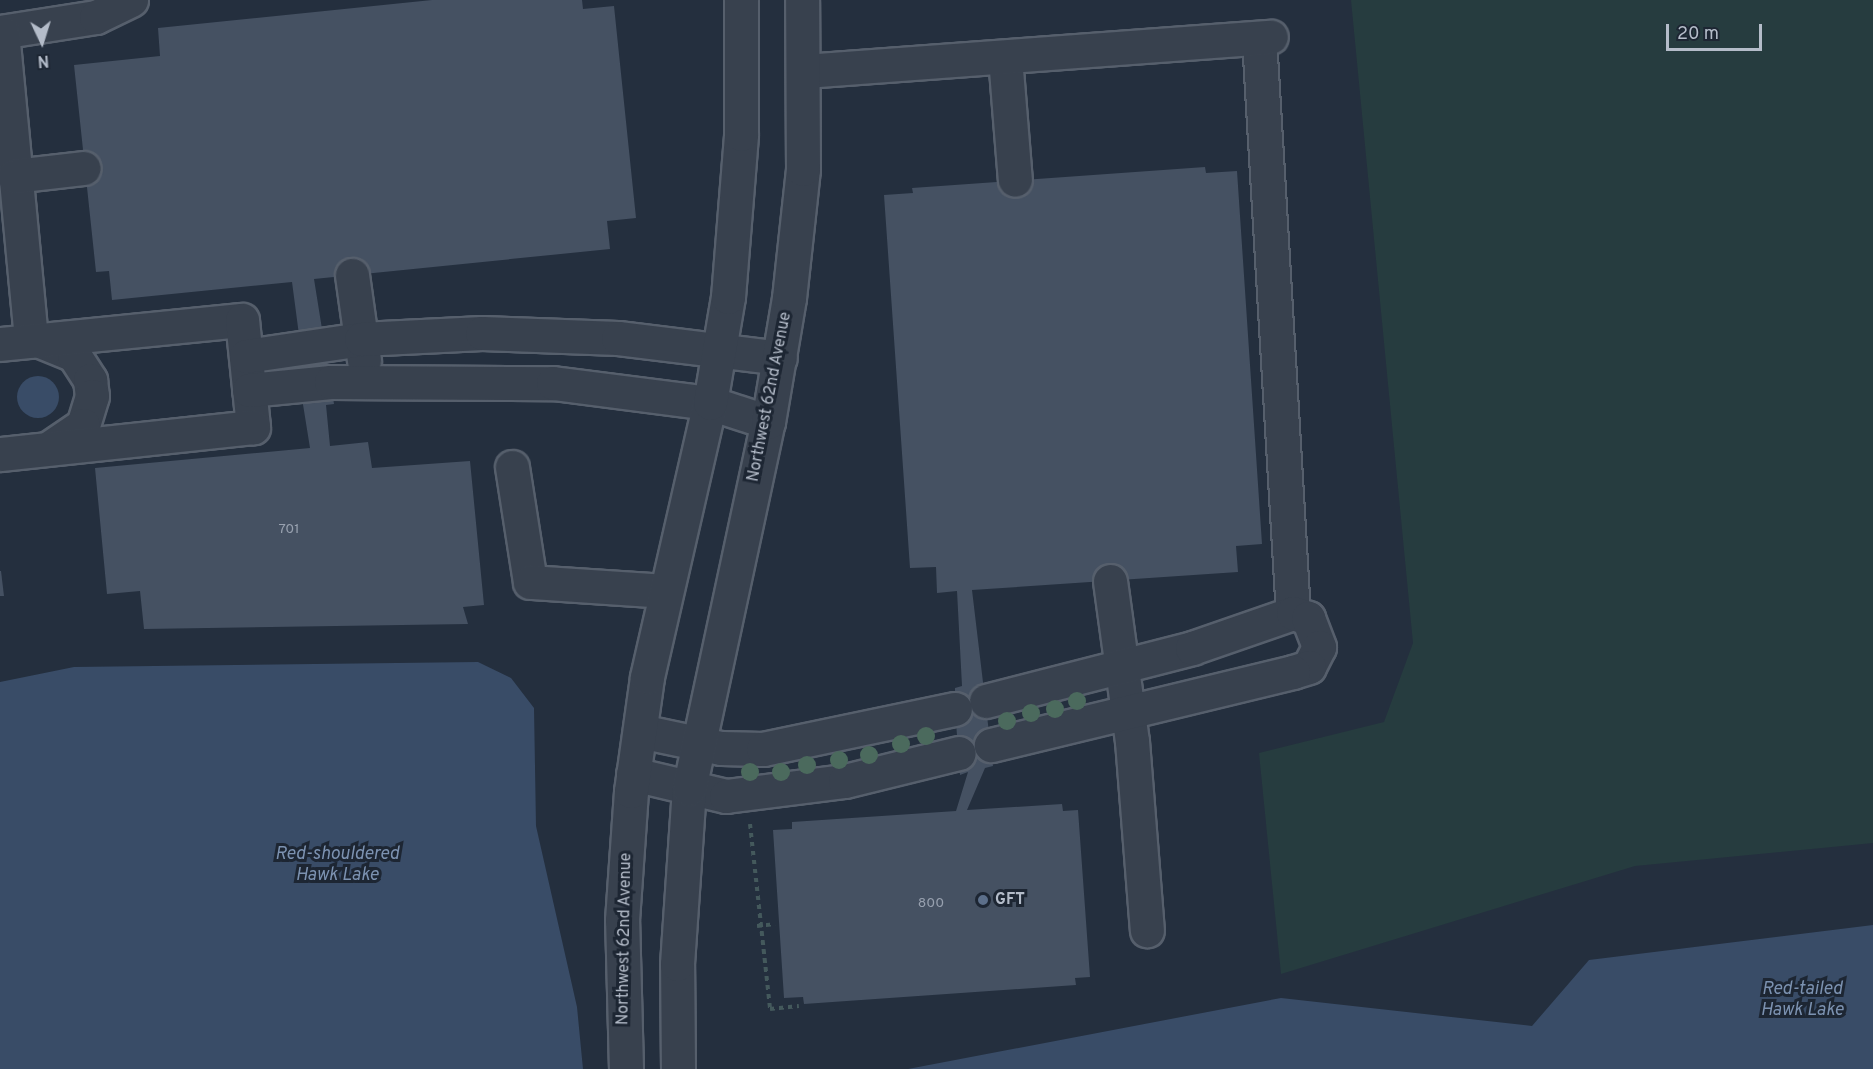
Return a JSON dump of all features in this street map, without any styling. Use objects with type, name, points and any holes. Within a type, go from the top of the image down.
[{"type":"street","points":[[16,343],[14,176],[1,32],[96,17],[130,0]]},
{"type":"street","name":"Northwest 62nd Avenue","points":[[626,1069],[622,920],[633,774],[665,591],[710,403],[720,347],[741,134],[741,0]]},
{"type":"street","name":"Northwest 62nd Avenue","points":[[678,1069],[677,964],[689,789],[697,742],[780,358],[803,169],[802,0]]},
{"type":"street","points":[[804,71],[1265,37],[1293,614]]},
{"type":"street","points":[[1005,57],[1015,180]]},
{"type":"street","points":[[14,176],[84,168]]},
{"type":"street","points":[[352,275],[367,383]]},
{"type":"street","points":[[0,356],[16,343],[242,320],[253,428],[0,454]]},
{"type":"street","points":[[246,356],[361,339],[542,334],[720,347],[780,358]]},
{"type":"street","points":[[0,434],[14,444],[45,449],[66,441],[83,425],[92,396],[90,380],[74,355],[46,341],[16,343]]},
{"type":"street","points":[[249,390],[367,383],[552,383],[710,403],[768,422]]},
{"type":"street","points":[[512,467],[530,582],[665,591]]},
{"type":"street","points":[[1110,580],[1128,710],[1147,930]]},
{"type":"street","points":[[986,701],[1121,666],[1293,614],[1308,618],[1313,626],[1319,647],[1309,667],[991,745]]},
{"type":"street","points":[[640,731],[747,750],[801,745],[955,709]]},
{"type":"street","points":[[633,774],[726,796],[791,790],[959,753]]},
{"type":"path","points":[[750,817],[757,926],[765,950],[770,1009],[799,1006]]},
{"type":"path","points":[[757,926],[776,924]]},
{"type":"green space","points":[[1351,0],[1873,0],[1873,843],[1635,866],[1281,974],[1259,753],[1384,722],[1413,643]]},
{"type":"water","points":[[38,376],[53,382],[59,397],[53,412],[38,418],[23,412],[17,397],[23,382]]},
{"type":"water","name":"Red-shouldered Hawk Lake","points":[[478,662],[511,678],[534,708],[536,826],[577,1007],[583,1069],[0,1069],[0,682],[74,667]]},
{"type":"water","name":"Red-tailed Hawk Lake","points":[[1873,925],[1873,1069],[908,1069],[1281,998],[1532,1026],[1589,960]]},
{"type":"building","points":[[432,0],[582,0],[583,9],[614,6],[636,218],[607,221],[610,249],[314,279],[334,404],[326,405],[330,446],[368,442],[372,468],[470,461],[484,605],[463,607],[468,624],[144,629],[140,591],[107,594],[95,468],[310,448],[292,336],[299,335],[292,282],[112,300],[109,271],[96,272],[74,65],[160,56],[158,28]]},
{"type":"building","points":[[1205,167],[1206,173],[1237,171],[1262,544],[1236,546],[1238,572],[972,590],[993,766],[985,768],[967,810],[1062,804],[1063,811],[1078,810],[1090,977],[1075,978],[1076,985],[804,1004],[803,997],[784,998],[773,830],[792,829],[792,822],[956,811],[968,772],[960,775],[955,709],[955,688],[962,686],[957,591],[937,593],[936,567],[910,568],[884,195],[913,193],[912,188]]},
{"type":"building","points":[[1,571],[4,596],[0,596]]},
{"type":"place","name":"GFT","points":[[983,900]]}]
